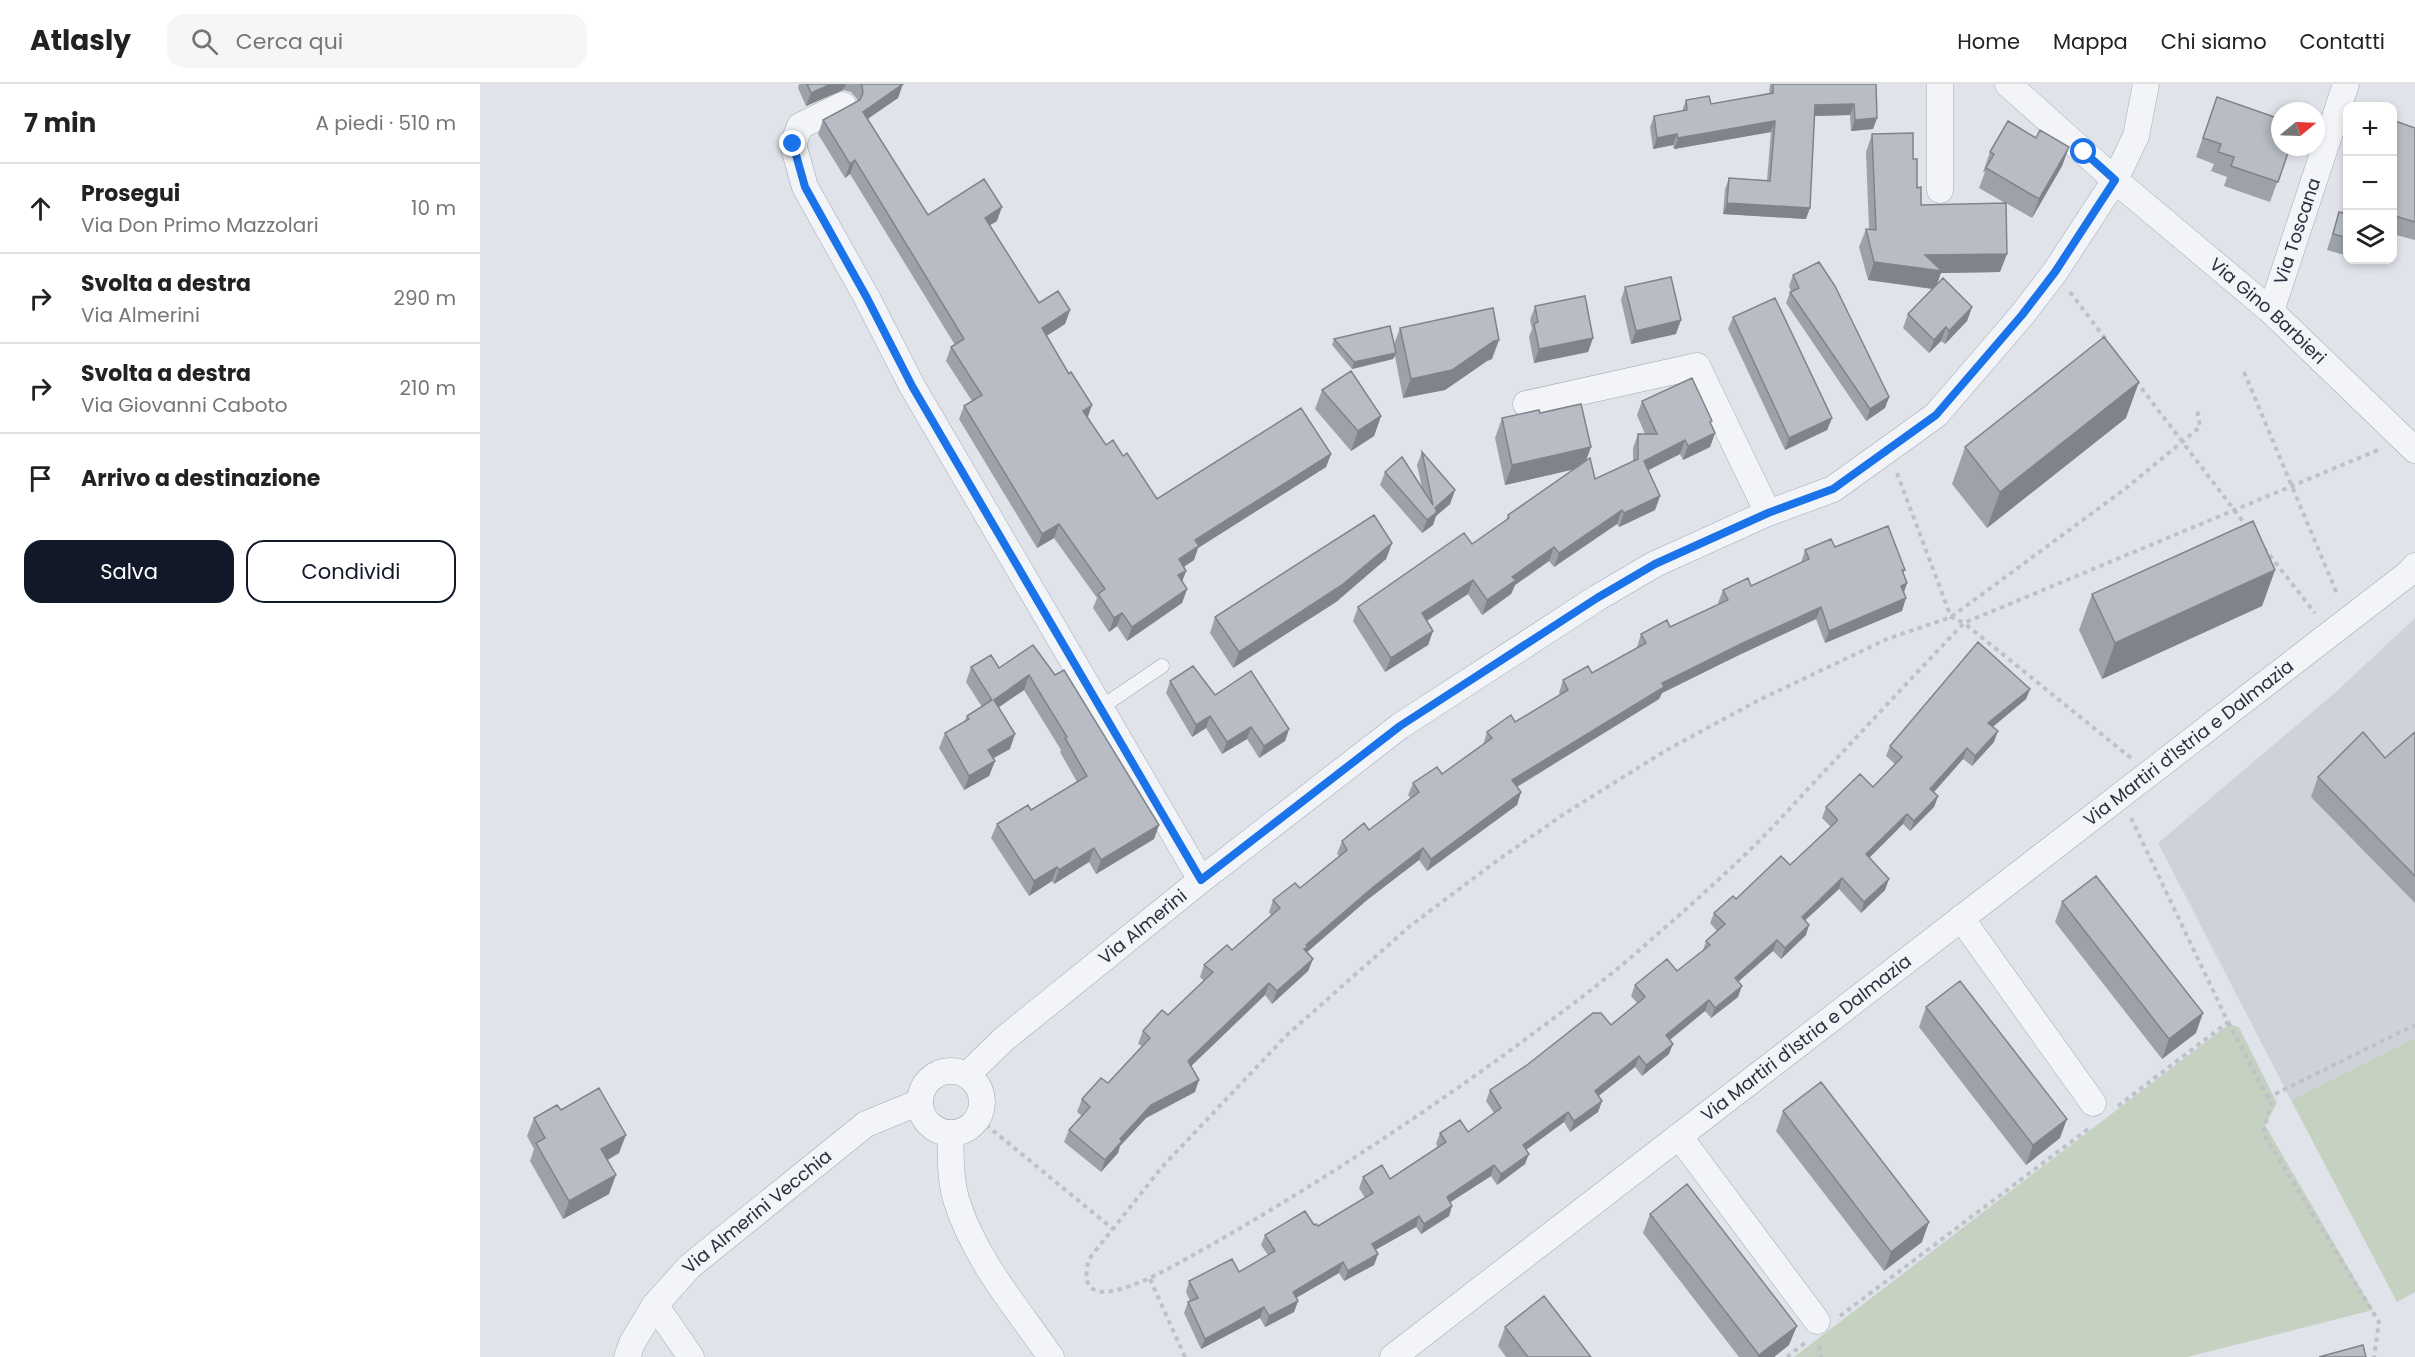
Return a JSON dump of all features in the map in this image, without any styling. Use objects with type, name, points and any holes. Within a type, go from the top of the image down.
[{"type":"street","points":[[1940,84],[1940,190]]},
{"type":"street","name":"Via Gino Barbieri","points":[[2008,84],[2115,180],[2271,311],[2409,445]]},
{"type":"street","name":"Via Almerini","points":[[968,1075],[1004,1039],[1201,880],[1400,726],[1578,610],[1655,564],[1768,513],[1833,489],[1936,415],[2022,315],[2055,272],[2115,180],[2136,136],[2146,84]]},
{"type":"street","name":"Via Toscana","points":[[2271,311],[2346,84]]},
{"type":"street","points":[[843,105],[800,126],[793,144],[805,187],[867,298],[912,386],[1201,880]]},
{"type":"street","points":[[1526,404],[1697,366],[1768,513]]},
{"type":"street","name":"Via Martiri d'Istria e Dalmazia","points":[[1399,1355],[2409,573],[2415,566]]},
{"type":"street","points":[[1961,918],[2093,1103]]},
{"type":"street","points":[[950,1071],[968,1075],[981,1090],[983,1100],[979,1119],[962,1132],[951,1134],[941,1132],[925,1121],[920,1102],[921,1093],[932,1077],[950,1071]]},
{"type":"street","name":"Via Almerini Vecchia","points":[[627,1357],[632,1343],[655,1305],[690,1266],[866,1124],[920,1102]]},
{"type":"street","points":[[951,1134],[950,1165],[956,1197],[967,1228],[998,1281],[1051,1357]]},
{"type":"street","points":[[1679,1136],[1817,1321]]},
{"type":"street","points":[[655,1305],[691,1357]]},
{"type":"lane","points":[[1100,708],[1162,666]]},
{"type":"path","points":[[2055,272],[2111,348]]},
{"type":"path","points":[[2244,372],[2292,486],[2339,627]]},
{"type":"path","points":[[2133,376],[2255,537]]},
{"type":"path","points":[[2198,409],[2200,427],[2125,489],[1951,617],[1887,639],[1757,701],[1665,751],[1564,814],[1410,926],[1287,1035],[1162,1167],[1089,1259],[1086,1279],[1089,1286],[1097,1291],[1105,1292],[1130,1287],[1150,1279],[1236,1231],[1341,1168],[1434,1106],[1555,1017],[1642,948],[1756,844],[1964,623],[2292,486],[2409,445]]},
{"type":"path","points":[[1888,450],[1951,617],[1964,623],[2150,773]]},
{"type":"path","points":[[2262,546],[2339,627]]},
{"type":"path","points":[[2228,1022],[2271,1104],[2263,1133],[2379,1322],[2374,1357]]},
{"type":"path","points":[[2267,1098],[2415,1025]]},
{"type":"path","points":[[979,1119],[1113,1228]]},
{"type":"path","points":[[1150,1279],[1185,1357]]},
{"type":"shaded area","points":[[2415,618],[2415,1038],[2291,1100],[2158,843],[2338,690]]},
{"type":"green space","points":[[2229,1024],[2239,1027],[2277,1103],[2265,1125],[2373,1310],[2187,1357],[1794,1357]]},
{"type":"green space","points":[[2415,1038],[2415,1292],[2397,1302],[2291,1100]]},
{"type":"building","points":[[807,84],[831,84],[811,93]]},
{"type":"building","points":[[860,84],[903,84],[863,112],[928,215],[984,179],[1002,207],[985,218],[1039,303],[1058,291],[1070,310],[1042,328],[1069,374],[1071,372],[1092,405],[1083,411],[1106,445],[1113,440],[1123,456],[1127,453],[1157,499],[1301,408],[1331,454],[1195,540],[1199,546],[1179,559],[1186,571],[1178,575],[1187,589],[1132,627],[1122,613],[1114,618],[1098,594],[1105,589],[1059,524],[1042,534],[964,406],[982,395],[951,347],[964,339],[855,160],[850,164],[823,120],[860,100],[863,93]]},
{"type":"building","points":[[1773,84],[1876,84],[1877,118],[1855,120],[1854,104],[1815,105],[1810,208],[1727,203],[1729,178],[1770,181],[1775,121],[1678,138],[1677,134],[1657,138],[1654,116],[1687,110],[1686,100],[1709,96],[1711,104],[1773,93]]},
{"type":"building","points":[[2217,97],[2271,116],[2271,156],[2287,156],[2278,182],[2231,166],[2234,157],[2218,152],[2221,144],[2203,138]]},
{"type":"building","points":[[2008,121],[2036,138],[2040,130],[2069,147],[2039,199],[1986,168],[1994,154],[1990,152]]},
{"type":"building","points":[[2397,122],[2415,128],[2415,222],[2397,217]]},
{"type":"building","points":[[1913,133],[1913,159],[1917,159],[1917,188],[1921,187],[1921,205],[2006,203],[2007,254],[1925,255],[1942,271],[1874,262],[1866,229],[1876,230],[1872,134]]},
{"type":"building","points":[[2339,212],[2343,213],[2343,237],[2333,234]]},
{"type":"building","points":[[1819,262],[1835,286],[1889,397],[1870,409],[1790,292],[1799,288],[1793,275]]},
{"type":"building","points":[[1671,277],[1681,320],[1636,331],[1625,287]]},
{"type":"building","points":[[1943,278],[1972,307],[1949,331],[1946,327],[1934,340],[1908,314]]},
{"type":"building","points":[[1585,296],[1593,338],[1539,349],[1534,324],[1538,322],[1535,306]]},
{"type":"building","points":[[1775,298],[1832,418],[1789,438],[1733,317]]},
{"type":"building","points":[[1493,308],[1499,340],[1494,341],[1452,370],[1411,379],[1400,328]]},
{"type":"building","points":[[1390,326],[1396,353],[1354,362],[1334,339]]},
{"type":"building","points":[[2104,337],[2139,382],[2000,492],[1965,447]]},
{"type":"building","points":[[1351,371],[1381,416],[1358,431],[1322,390]]},
{"type":"building","points":[[1692,378],[1712,421],[1710,422],[1715,433],[1688,446],[1685,440],[1644,461],[1660,496],[1624,513],[1622,510],[1559,553],[1554,547],[1512,577],[1516,580],[1487,600],[1473,580],[1422,613],[1433,631],[1391,658],[1358,607],[1464,533],[1472,544],[1509,518],[1508,515],[1590,458],[1595,479],[1638,459],[1638,434],[1657,434],[1642,401]]},
{"type":"building","points":[[1581,404],[1591,447],[1512,465],[1502,418]]},
{"type":"building","points":[[1422,452],[1455,490],[1435,508],[1437,512],[1427,520],[1385,472],[1402,457],[1433,505]]},
{"type":"building","points":[[1374,515],[1392,543],[1342,585],[1239,652],[1215,617]]},
{"type":"building","points":[[2253,521],[2275,570],[2115,643],[2092,594]]},
{"type":"building","points":[[1888,526],[1905,570],[1902,570],[1907,583],[1901,586],[1906,598],[1829,631],[1821,607],[1662,683],[1664,687],[1512,780],[1521,792],[1431,859],[1423,848],[1372,888],[1306,945],[1308,947],[1304,949],[1313,959],[1277,991],[1269,983],[1188,1061],[1199,1080],[1151,1105],[1120,1139],[1122,1141],[1105,1160],[1069,1130],[1090,1107],[1082,1099],[1101,1078],[1108,1083],[1150,1038],[1143,1031],[1162,1010],[1168,1015],[1213,972],[1204,965],[1227,945],[1232,950],[1280,908],[1273,900],[1295,883],[1300,888],[1347,850],[1342,841],[1364,823],[1369,830],[1419,792],[1413,783],[1437,767],[1442,774],[1492,738],[1487,732],[1511,715],[1515,722],[1568,690],[1563,680],[1588,666],[1592,673],[1646,643],[1641,634],[1667,620],[1670,627],[1728,600],[1723,590],[1748,578],[1751,586],[1809,559],[1805,550],[1831,539],[1835,547]]},
{"type":"building","points":[[1978,642],[2030,689],[1988,723],[1998,731],[1975,756],[1967,748],[1930,789],[1938,796],[1914,821],[1907,814],[1866,854],[1889,879],[1864,902],[1842,878],[1802,917],[1809,925],[1785,948],[1777,940],[1735,978],[1742,986],[1715,1008],[1709,1000],[1666,1035],[1673,1044],[1646,1065],[1639,1056],[1595,1091],[1602,1101],[1574,1121],[1568,1112],[1523,1145],[1529,1154],[1501,1174],[1494,1165],[1447,1197],[1452,1206],[1424,1224],[1419,1216],[1372,1244],[1378,1254],[1348,1271],[1343,1262],[1293,1292],[1298,1301],[1269,1316],[1264,1307],[1205,1339],[1188,1302],[1198,1298],[1189,1281],[1232,1259],[1239,1272],[1275,1251],[1265,1235],[1305,1211],[1314,1225],[1318,1226],[1373,1193],[1363,1177],[1382,1165],[1390,1179],[1446,1142],[1440,1133],[1460,1120],[1468,1132],[1501,1108],[1490,1090],[1527,1065],[1593,1013],[1601,1013],[1611,1025],[1645,997],[1635,985],[1667,959],[1677,971],[1710,945],[1706,941],[1725,924],[1714,913],[1733,896],[1736,899],[1781,856],[1790,865],[1837,821],[1826,807],[1860,774],[1873,787],[1902,757],[1890,746]]},
{"type":"building","points":[[1033,645],[1055,675],[1064,670],[1159,825],[1101,860],[1094,848],[1059,870],[1057,867],[1034,881],[997,824],[1028,805],[1031,810],[1087,776],[1065,738],[1067,737],[1029,675],[994,700],[1015,734],[988,750],[995,761],[969,776],[945,733],[969,719],[967,716],[992,700],[971,667],[991,655],[999,668]]},
{"type":"building","points":[[1193,666],[1215,695],[1251,671],[1289,729],[1264,746],[1251,727],[1227,742],[1210,716],[1196,725],[1170,681]]},
{"type":"building","points":[[2363,732],[2385,758],[2415,732],[2415,876],[2318,777]]},
{"type":"building","points":[[2096,876],[2203,1013],[2169,1039],[2062,902]]},
{"type":"building","points":[[1960,981],[2067,1119],[2033,1145],[1926,1007]]},
{"type":"building","points":[[1821,1082],[1929,1222],[1891,1252],[1783,1111]]},
{"type":"building","points":[[599,1088],[626,1135],[601,1149],[616,1175],[569,1201],[536,1143],[545,1138],[534,1118],[557,1105],[561,1110]]},
{"type":"building","points":[[1687,1184],[1797,1326],[1759,1355],[1650,1214]]},
{"type":"building","points":[[1544,1296],[1591,1357],[1528,1357],[1505,1327]]},
{"type":"building","points":[[2363,1345],[2366,1357],[2319,1357]]},
{"type":"route","points":[[793,144],[805,187],[867,298],[912,386],[1201,880],[1400,726],[1597,598],[1655,564],[1768,513],[1833,489],[1936,415],[2022,315],[2055,272],[2115,180],[2084,152]]}]
